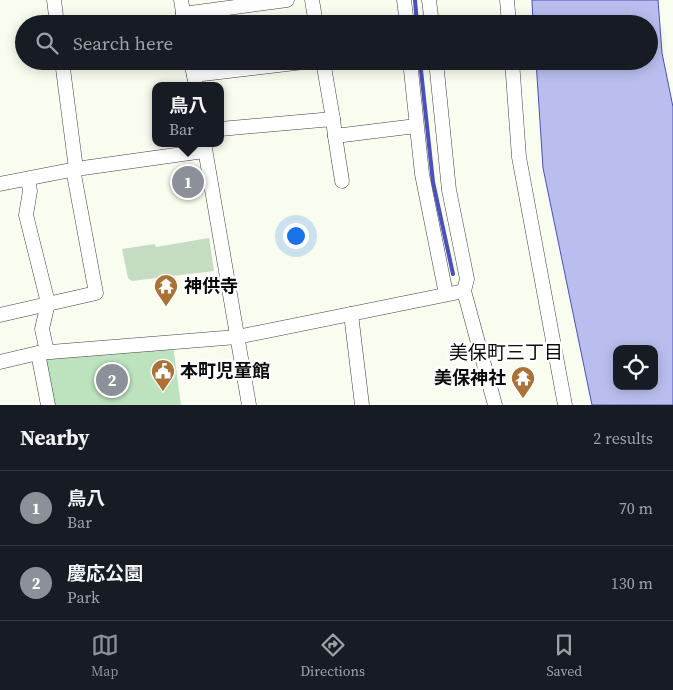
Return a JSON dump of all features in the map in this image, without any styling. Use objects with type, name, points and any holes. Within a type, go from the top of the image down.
[{"type":"street","points":[[54,0],[56,15]]},
{"type":"street","points":[[181,0],[183,15]]},
{"type":"street","points":[[199,15],[243,3],[286,0]]},
{"type":"street","points":[[312,0],[314,15]]},
{"type":"street","points":[[404,0],[406,15]]},
{"type":"street","points":[[429,0],[431,15]]},
{"type":"street","points":[[508,0],[509,15]]},
{"type":"street","points":[[0,315],[96,293],[74,169],[63,70]]},
{"type":"street","points":[[194,74],[230,70]]},
{"type":"street","points":[[325,70],[342,181]]},
{"type":"street","points":[[411,70],[422,174],[446,294]]},
{"type":"street","points":[[437,70],[449,190],[467,279],[464,291],[495,405]]},
{"type":"street","points":[[513,70],[519,157],[565,405]]},
{"type":"street","points":[[224,129],[333,119]]},
{"type":"street","points":[[335,136],[416,126]]},
{"type":"street","points":[[0,184],[74,169],[204,147],[249,405]]},
{"type":"street","points":[[28,179],[30,191],[26,215],[48,303],[42,329],[42,353],[48,405]]},
{"type":"street","points":[[0,362],[42,353],[237,337],[464,291]]},
{"type":"street","points":[[351,314],[362,405]]},
{"type":"green space","points":[[209,238],[214,271],[132,281],[128,278],[122,249],[155,244],[156,247]]},
{"type":"green space","points":[[173,345],[181,405],[51,405],[41,355]]},
{"type":"water","points":[[532,0],[658,0],[662,53],[673,107],[673,405],[592,405],[543,168],[537,70],[658,70],[658,15],[533,15]]},
{"type":"waterway","points":[[415,0],[416,15]]},
{"type":"waterway","points":[[421,70],[433,182],[453,274]]},
{"type":"place","name":"鳥八","points":[[188,182]]},
{"type":"place","name":"神供寺","points":[[166,307]]},
{"type":"place","name":"慶応公園","points":[[112,380]]},
{"type":"place","name":"本町児童館","points":[[163,392]]},
{"type":"place","name":"美保神社","points":[[523,399]]},
{"type":"district","name":"美保町三丁目","points":[[506,352]]}]
